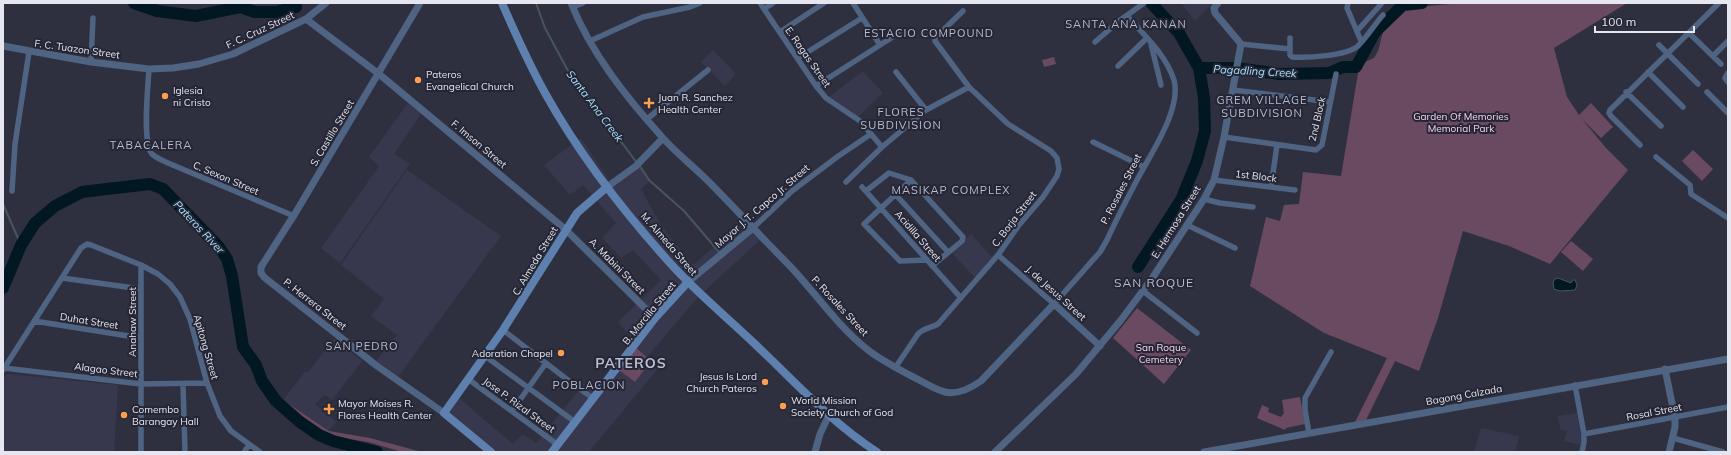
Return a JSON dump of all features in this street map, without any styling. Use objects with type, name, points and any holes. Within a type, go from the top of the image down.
[{"type":"main road","name":"M. Almeda Street","points":[[502,3],[545,93],[588,161],[607,187],[666,258],[688,282],[829,415],[877,452]]},
{"type":"main road","name":"C. Almeda Street","points":[[444,413],[503,330],[577,213],[607,187]]},
{"type":"main road","name":"B. Morcilla Street","points":[[552,452],[655,318],[688,282]]},
{"type":"main road","name":"P. Herrera Street","points":[[444,413],[491,452]]},
{"type":"street","name":"F. C. Cruz Street","points":[[149,69],[173,68],[200,64],[234,54],[306,19],[326,3]]},
{"type":"street","name":"S. Castillo Street","points":[[261,273],[261,267],[294,216],[420,3]]},
{"type":"street","points":[[572,5],[583,3]]},
{"type":"street","points":[[590,41],[643,17],[690,8],[700,3]]},
{"type":"street","name":"E. Ragas Street","points":[[760,3],[816,86],[826,98],[860,121],[882,147]]},
{"type":"street","points":[[764,9],[774,3]]},
{"type":"street","points":[[780,32],[824,3]]},
{"type":"street","points":[[853,3],[880,45]]},
{"type":"street","points":[[1218,3],[1214,8],[1215,13],[1241,44],[1290,49]]},
{"type":"street","points":[[1348,3],[1347,8],[1361,41]]},
{"type":"street","points":[[1357,31],[1382,3]]},
{"type":"street","points":[[1640,145],[1609,113],[1611,107],[1719,3]]},
{"type":"street","points":[[1095,42],[1119,21],[1143,4]]},
{"type":"street","name":"P. Rosales Street","points":[[572,5],[590,41],[612,76],[647,119],[663,138],[709,182],[753,228],[842,326],[868,350],[896,368],[945,392],[954,394],[981,381],[1054,304],[1100,252],[1164,127],[1176,90],[1169,67],[1149,40],[1128,16]]},
{"type":"street","name":"C. Borja Street","points":[[896,368],[918,334],[938,324],[998,255],[1057,176],[1059,164],[1057,158],[1051,151],[1008,124],[969,87],[951,65],[935,40],[963,10]]},
{"type":"street","points":[[1290,38],[1290,55],[1294,57],[1348,51],[1357,46],[1383,14]]},
{"type":"street","points":[[91,62],[93,18]]},
{"type":"street","points":[[798,58],[862,18]]},
{"type":"street","name":"F. Imson Street","points":[[306,19],[379,74],[566,229]]},
{"type":"street","points":[[816,86],[902,31]]},
{"type":"street","points":[[1689,33],[1721,64]]},
{"type":"street","points":[[1118,66],[1149,40],[1161,85]]},
{"type":"street","points":[[1712,56],[1728,40]]},
{"type":"street","name":"E. Hermosa Street","points":[[995,452],[1076,374],[1100,346],[1143,291],[1204,199],[1214,180],[1224,137],[1241,44]]},
{"type":"street","points":[[1659,45],[1698,84]]},
{"type":"street","name":"F. C. Tuazon Street","points":[[3,46],[29,52],[91,62],[149,69]]},
{"type":"street","points":[[12,191],[15,144],[29,52]]},
{"type":"street","name":"C. Sexon Street","points":[[149,69],[146,133],[149,149],[153,155],[168,163],[294,216]]},
{"type":"street","points":[[647,119],[708,70]]},
{"type":"street","points":[[896,72],[926,110]]},
{"type":"street","points":[[1648,72],[1683,107]]},
{"type":"street","name":"2nd Block","points":[[1224,137],[1316,150],[1319,149],[1322,145],[1336,74]]},
{"type":"street","points":[[846,182],[882,147],[926,110],[969,87]]},
{"type":"street","points":[[1233,90],[1330,102]]},
{"type":"street","points":[[1626,92],[1661,126]]},
{"type":"street","points":[[1707,92],[1728,113]]},
{"type":"street","name":"Mayor J. T. Capco Jr. Street","points":[[688,282],[753,228],[792,191],[836,157],[871,134]]},
{"type":"street","name":"C. Almeda Street","points":[[607,187],[636,166],[663,138]]},
{"type":"street","points":[[1093,142],[1144,167]]},
{"type":"street","points":[[1271,187],[1277,145]]},
{"type":"street","points":[[1656,156],[1690,185],[1692,194],[1728,218]]},
{"type":"street","name":"Acidilla Street","points":[[911,180],[889,173],[864,189],[961,298]]},
{"type":"street","points":[[927,260],[900,261],[865,226],[866,221],[911,180],[963,237],[963,239],[932,266]]},
{"type":"street","name":"1st Block","points":[[1214,180],[1295,190]]},
{"type":"street","points":[[896,195],[948,252]]},
{"type":"street","points":[[1204,199],[1220,203],[1253,207]]},
{"type":"street","points":[[1187,225],[1234,248]]},
{"type":"street","name":"A. Mabini Street","points":[[566,229],[655,318]]},
{"type":"street","name":"Apitong Street","points":[[4,369],[81,248],[87,244],[141,265],[158,274],[170,284],[180,297],[190,319],[207,383],[224,424],[249,445],[260,452]]},
{"type":"street","name":"J. de Jesus Street","points":[[998,255],[1100,346]]},
{"type":"street","name":"Anahaw Street","points":[[141,265],[141,452]]},
{"type":"street","name":"P. Herrera Street","points":[[261,273],[265,278],[377,366],[444,413]]},
{"type":"street","points":[[62,278],[140,289]]},
{"type":"street","points":[[1143,291],[1197,333]]},
{"type":"street","name":"Duhat Street","points":[[34,321],[141,338]]},
{"type":"street","points":[[503,330],[573,384]]},
{"type":"street","points":[[1309,433],[1305,410],[1305,398],[1331,352]]},
{"type":"street","points":[[485,356],[575,422]]},
{"type":"street","name":"Bagong Calzada","points":[[1204,452],[1728,359]]},
{"type":"street","points":[[512,411],[546,363]]},
{"type":"street","name":"Alagao Street","points":[[4,369],[141,384],[207,383]]},
{"type":"street","points":[[1665,369],[1675,418],[1673,438],[1669,452]]},
{"type":"street","name":"Jose P. Rizal Street","points":[[468,379],[558,445]]},
{"type":"street","points":[[183,384],[185,452]]},
{"type":"street","points":[[1575,385],[1584,434],[1582,452]]},
{"type":"street","points":[[584,392],[593,398]]},
{"type":"street","name":"Rosal Street","points":[[1584,434],[1728,407]]},
{"type":"street","points":[[815,452],[820,434],[829,415]]},
{"type":"street","points":[[1673,438],[1723,452]]},
{"type":"street","points":[[244,452],[249,445]]},
{"type":"shaded area","points":[[1181,3],[1213,3],[1195,21]]},
{"type":"shaded area","points":[[713,50],[736,74],[725,86],[701,62]]},
{"type":"shaded area","points":[[863,71],[883,93],[857,118],[826,99]]},
{"type":"shaded area","points":[[408,103],[421,114],[394,154],[410,164],[340,263],[321,248],[379,166],[369,157]]},
{"type":"shaded area","points":[[581,138],[610,181],[638,162],[651,180],[641,189],[661,225],[693,265],[743,222],[760,240],[699,296],[648,356],[660,366],[589,452],[496,452],[450,412],[459,398],[513,444],[523,434],[536,443],[584,384],[594,391],[633,340],[618,322],[661,280],[633,250],[621,258],[602,238],[616,223],[583,185],[570,195],[544,165]]},
{"type":"shaded area","points":[[407,170],[501,236],[398,377],[376,361],[397,335],[371,316],[384,299],[341,265]]},
{"type":"shaded area","points":[[971,234],[994,259],[976,279],[952,253]]},
{"type":"shaded area","points":[[1558,278],[1571,283],[1575,280],[1577,285],[1575,290],[1560,291],[1554,289],[1553,282]]},
{"type":"shaded area","points":[[334,339],[362,361],[332,400],[325,395],[315,404],[336,422],[329,431],[283,400],[304,373],[309,371]]},
{"type":"shaded area","points":[[7,374],[118,385],[114,452],[3,452],[3,379]]},
{"type":"shaded area","points":[[1577,413],[1582,440],[1580,445],[1564,441],[1567,431],[1560,429],[1558,416]]},
{"type":"shaded area","points":[[1481,428],[1519,436],[1515,452],[1474,452]]},
{"type":"green space","name":"Garden Of Memories Memorial Park","points":[[1461,3],[1627,3],[1554,48],[1567,97],[1579,115],[1591,103],[1613,127],[1601,138],[1582,119],[1606,148],[1628,170],[1550,264],[1509,246],[1463,231],[1438,318],[1419,371],[1395,361],[1366,420],[1355,422],[1387,358],[1324,333],[1250,286],[1266,217],[1280,221],[1284,205],[1299,204],[1303,172],[1341,176],[1359,67],[1374,58],[1378,51],[1383,32],[1390,23],[1407,8]]},
{"type":"green space","points":[[1054,57],[1056,64],[1044,67],[1042,60]]},
{"type":"green space","points":[[1693,150],[1713,169],[1702,181],[1682,161]]},
{"type":"green space","points":[[1571,241],[1593,259],[1583,271],[1561,252]]},
{"type":"green space","name":"San Roque Cemetery","points":[[1137,308],[1191,350],[1164,384],[1113,338]]},
{"type":"green space","points":[[636,348],[651,361],[635,382],[619,370]]},
{"type":"green space","points":[[1300,397],[1305,424],[1286,428],[1285,430],[1257,418],[1262,405],[1269,408],[1268,412],[1281,417],[1284,414],[1282,400]]},
{"type":"green space","points":[[283,400],[329,431],[370,438],[422,452],[402,452],[368,442],[324,435],[281,403]]},
{"type":"waterway","points":[[134,3],[157,11],[196,16],[240,7],[255,12],[276,12],[296,7]]},
{"type":"waterway","name":"Santa Ana Creek","points":[[536,3],[545,28],[567,69],[637,163]]},
{"type":"waterway","name":"Santa Ana Creek","points":[[1138,267],[1181,200],[1197,161],[1205,131],[1204,98],[1199,68],[1179,33],[1151,3]]},
{"type":"waterway","name":"Pagadling Creek","points":[[1199,68],[1236,68],[1280,74],[1329,73],[1343,67],[1356,67],[1375,32],[1403,5],[1422,3]]},
{"type":"waterway","name":"Santa Ana Creek","points":[[639,165],[649,180],[684,211],[720,253]]},
{"type":"waterway","name":"Pateros River","points":[[3,288],[21,245],[35,223],[55,206],[82,192],[150,184],[163,189],[219,247],[227,259],[232,276],[243,347],[256,365],[262,381],[276,401],[300,422],[319,435],[333,441],[377,452]]},
{"type":"waterway","points":[[3,204],[21,245]]},
{"type":"tunnel","points":[[573,384],[584,392]]},
{"type":"place","name":"Pateros Evangelical Church","points":[[418,80]]},
{"type":"place","name":"Iglesia ni Cristo","points":[[165,96]]},
{"type":"place","name":"Juan R. Sanchez Health Center","points":[[649,103]]},
{"type":"place","name":"Adoration Chapel","points":[[561,353]]},
{"type":"place","name":"Jesus Is Lord Church Pateros","points":[[765,382]]},
{"type":"place","name":"World Mission Society Church of God","points":[[783,406]]},
{"type":"place","name":"Mayor Moises R. Flores Health Center","points":[[329,409]]},
{"type":"place","name":"Comembo Barangay Hall","points":[[124,415]]},
{"type":"district","name":"SANTA ANA KANAN","points":[[1126,24]]},
{"type":"district","name":"ESTACIO COMPOUND","points":[[929,33]]},
{"type":"district","name":"GREM VILLAGE SUBDIVISION","points":[[1262,106]]},
{"type":"district","name":"FLORES SUBDIVISION","points":[[901,118]]},
{"type":"district","name":"TABACALERA","points":[[151,145]]},
{"type":"district","name":"MASIKAP COMPLEX","points":[[951,190]]},
{"type":"district","name":"SAN ROQUE","points":[[1154,282]]},
{"type":"district","name":"SAN PEDRO","points":[[362,346]]},
{"type":"district","name":"PATEROS","points":[[631,363]]},
{"type":"district","name":"POBLACION","points":[[589,385]]}]
